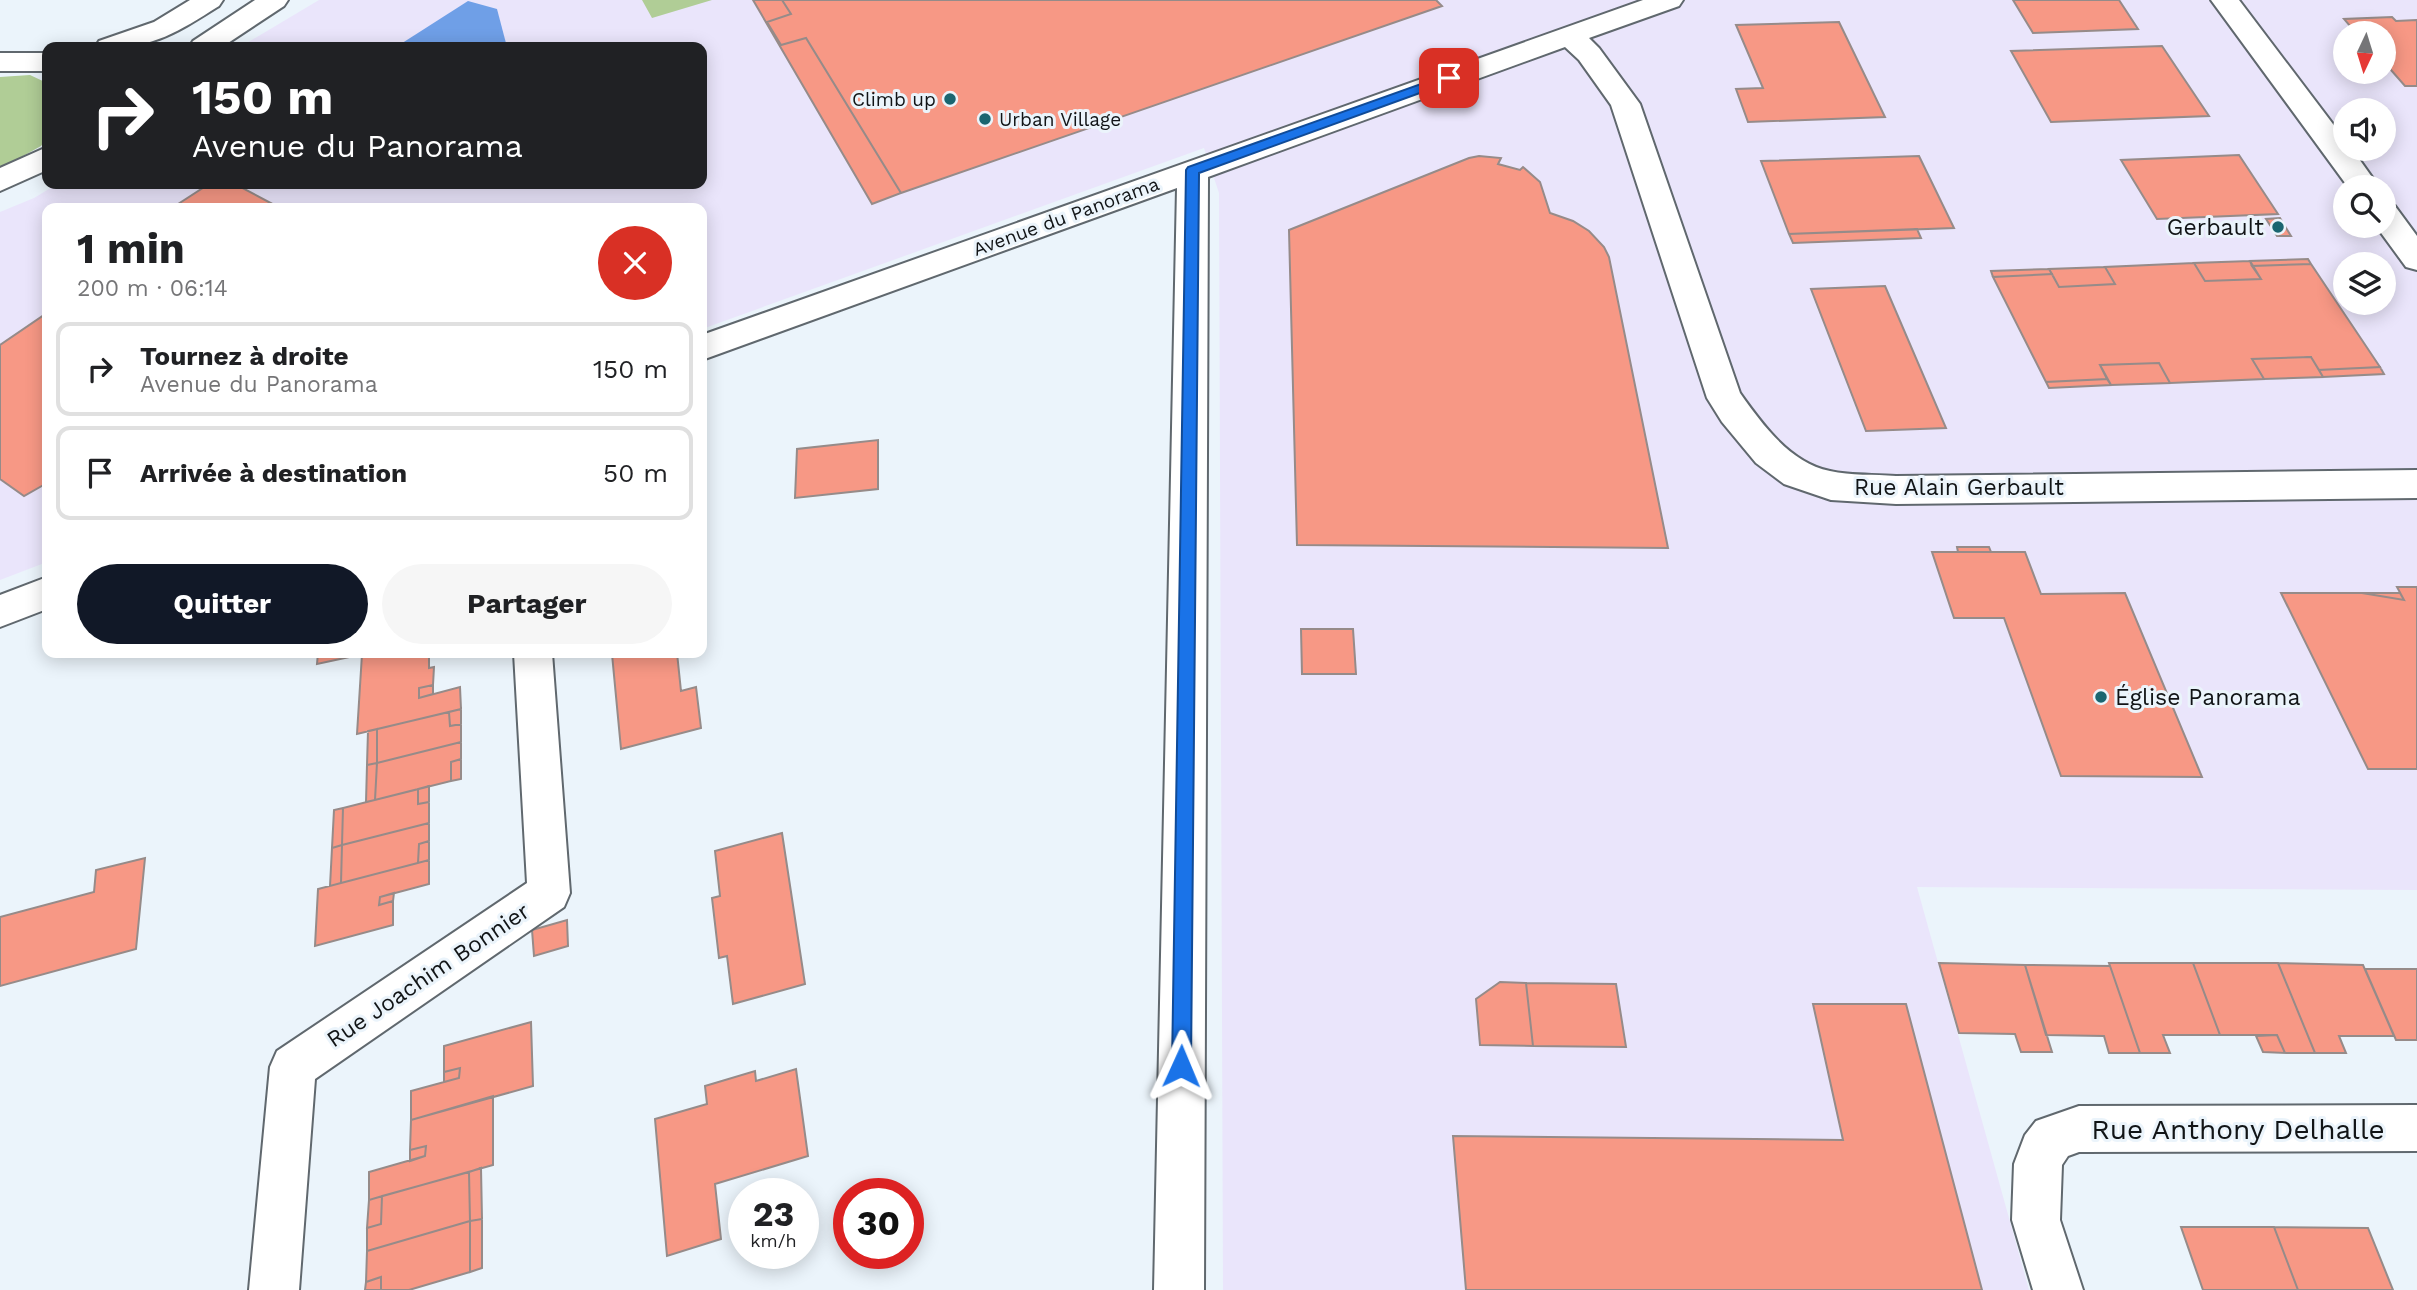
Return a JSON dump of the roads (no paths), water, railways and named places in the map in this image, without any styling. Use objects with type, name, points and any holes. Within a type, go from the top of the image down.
[{"type":"main road","points":[[123,42],[164,28],[209,0]]},
{"type":"main road","points":[[211,42],[274,0]]},
{"type":"main road","name":"Avenue du Panorama","points":[[707,346],[1669,0]]},
{"type":"main road","points":[[2225,0],[2355,175]]},
{"type":"main road","name":"Rue Alain Gerbault","points":[[1570,36],[1589,54],[1625,104],[1724,398],[1751,436],[1788,470],[1829,485],[1896,490],[2417,484]]},
{"type":"main road","points":[[0,62],[42,62]]},
{"type":"main road","points":[[0,181],[42,160]]},
{"type":"main road","points":[[1179,1290],[1193,170]]},
{"type":"main road","points":[[2396,230],[2417,259]]},
{"type":"main road","points":[[0,611],[42,595]]},
{"type":"main road","name":"Rue Joachim Bonnier","points":[[274,1290],[293,1067],[549,893],[533,658]]},
{"type":"main road","name":"Rue Anthony Delhalle","points":[[2058,1290],[2036,1220],[2038,1164],[2042,1152],[2053,1138],[2079,1129],[2417,1128]]},
{"type":"water","points":[[468,1],[497,9],[506,42],[404,42]]},
{"type":"place","name":"Climb up","points":[[950,99]]},
{"type":"place","name":"Urban Village","points":[[985,119]]},
{"type":"place","name":"Gerbault","points":[[2278,227]]},
{"type":"place","name":"Église Panorama","points":[[2101,697]]}]
